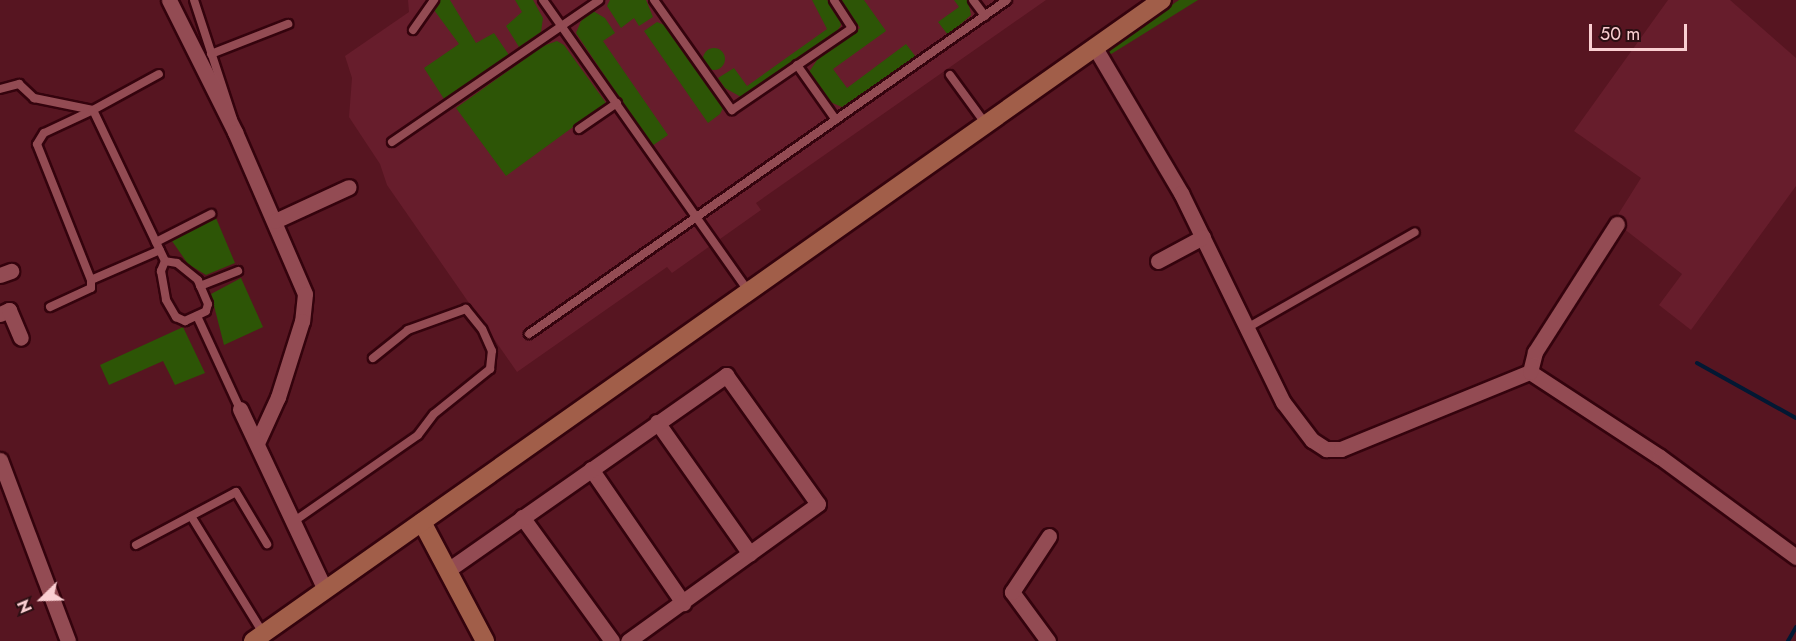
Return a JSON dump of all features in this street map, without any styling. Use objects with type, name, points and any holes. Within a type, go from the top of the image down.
[{"type":"main road","points":[[258,637],[1162,0]]},
{"type":"main road","points":[[422,522],[485,641]]},
{"type":"street","points":[[169,0],[235,132],[305,294],[302,321],[278,397],[256,443]]},
{"type":"street","points":[[1094,46],[1203,237],[1292,417],[1312,440],[1326,449],[1356,444],[1530,372]]},
{"type":"street","points":[[275,221],[350,187]]},
{"type":"street","points":[[1530,372],[1535,352],[1617,224]]},
{"type":"street","points":[[1158,261],[1203,237]]},
{"type":"street","points":[[0,314],[9,310],[21,338]]},
{"type":"street","points":[[1530,372],[1660,457],[1796,557]]},
{"type":"street","points":[[448,570],[726,375],[818,504],[628,641]]},
{"type":"street","points":[[240,409],[325,590]]},
{"type":"street","points":[[657,422],[750,554]]},
{"type":"street","points":[[0,460],[68,641]]},
{"type":"street","points":[[591,468],[683,603]]},
{"type":"street","points":[[522,517],[612,641]]},
{"type":"street","points":[[1048,641],[1012,592],[1049,536]]},
{"type":"lane","points":[[194,0],[211,54],[231,104],[235,132]]},
{"type":"lane","points":[[413,30],[434,0]]},
{"type":"lane","points":[[543,0],[696,214],[748,291]]},
{"type":"lane","points":[[392,142],[599,0]]},
{"type":"lane","points":[[654,0],[732,110],[852,28],[834,0]]},
{"type":"lane","points":[[974,0],[985,16]]},
{"type":"lane","points":[[529,334],[696,214],[836,120],[1007,0]]},
{"type":"lane","points":[[211,54],[288,24]]},
{"type":"lane","points":[[797,65],[836,120]]},
{"type":"lane","points":[[50,307],[91,288],[92,280],[37,144],[44,133],[93,110],[159,74]]},
{"type":"lane","points":[[950,75],[985,123]]},
{"type":"lane","points":[[0,89],[19,84],[34,98],[93,110]]},
{"type":"lane","points":[[579,129],[617,103]]},
{"type":"lane","points":[[93,110],[165,261],[161,271],[166,300],[176,317],[185,321],[206,311],[208,304],[200,286],[177,263],[165,261]]},
{"type":"lane","points":[[92,280],[158,246],[211,214]]},
{"type":"lane","points":[[1246,328],[1415,231]]},
{"type":"lane","points":[[200,286],[238,271]]},
{"type":"lane","points":[[293,522],[418,435],[435,414],[490,369],[492,351],[482,329],[466,309],[408,330],[373,358]]},
{"type":"lane","points":[[197,316],[240,409]]},
{"type":"lane","points":[[136,545],[237,492],[267,544]]},
{"type":"lane","points":[[191,516],[258,637]]},
{"type":"shaded area","points":[[408,0],[1046,0],[756,203],[761,210],[672,273],[667,267],[517,372],[387,185],[380,164],[349,117],[352,78],[345,56],[409,12]]},
{"type":"shaded area","points":[[1668,0],[1730,0],[1796,58],[1796,186],[1691,330],[1659,305],[1682,274],[1614,221],[1641,178],[1574,131]]},
{"type":"green space","points":[[439,0],[450,0],[476,43],[494,33],[509,55],[444,99],[424,68],[459,44],[434,10]]},
{"type":"green space","points":[[515,0],[533,0],[543,18],[541,32],[519,47],[506,26],[522,12]]},
{"type":"green space","points":[[610,0],[646,0],[653,17],[639,26],[634,18],[621,28],[607,6]]},
{"type":"green space","points":[[812,0],[827,0],[839,17],[841,25],[836,33],[741,97],[725,88],[718,78],[734,68],[747,86],[827,29]]},
{"type":"green space","points":[[841,0],[864,0],[886,31],[833,69],[847,88],[906,44],[916,57],[842,107],[830,102],[809,72],[819,57],[860,28]]},
{"type":"green space","points":[[954,0],[968,0],[971,15],[948,35],[938,22],[959,7]]},
{"type":"green space","points":[[1179,0],[1198,0],[1108,56],[1106,51]]},
{"type":"green space","points":[[593,11],[605,18],[615,33],[603,41],[668,135],[652,146],[576,33],[581,21]]},
{"type":"green space","points":[[657,22],[667,26],[720,101],[723,108],[720,114],[708,123],[644,31]]},
{"type":"green space","points":[[557,41],[564,45],[606,103],[506,176],[456,108],[543,46]]},
{"type":"green space","points":[[714,48],[722,51],[725,59],[722,67],[714,70],[706,67],[703,59],[706,51]]},
{"type":"green space","points":[[216,218],[235,263],[206,275],[188,264],[172,241]]},
{"type":"green space","points":[[241,278],[263,327],[224,345],[211,294]]},
{"type":"green space","points":[[183,327],[205,373],[175,385],[163,361],[109,385],[100,365]]},
{"type":"waterway","points":[[1697,363],[1796,418]]},
{"type":"waterway","points":[[1788,641],[1796,627]]}]
